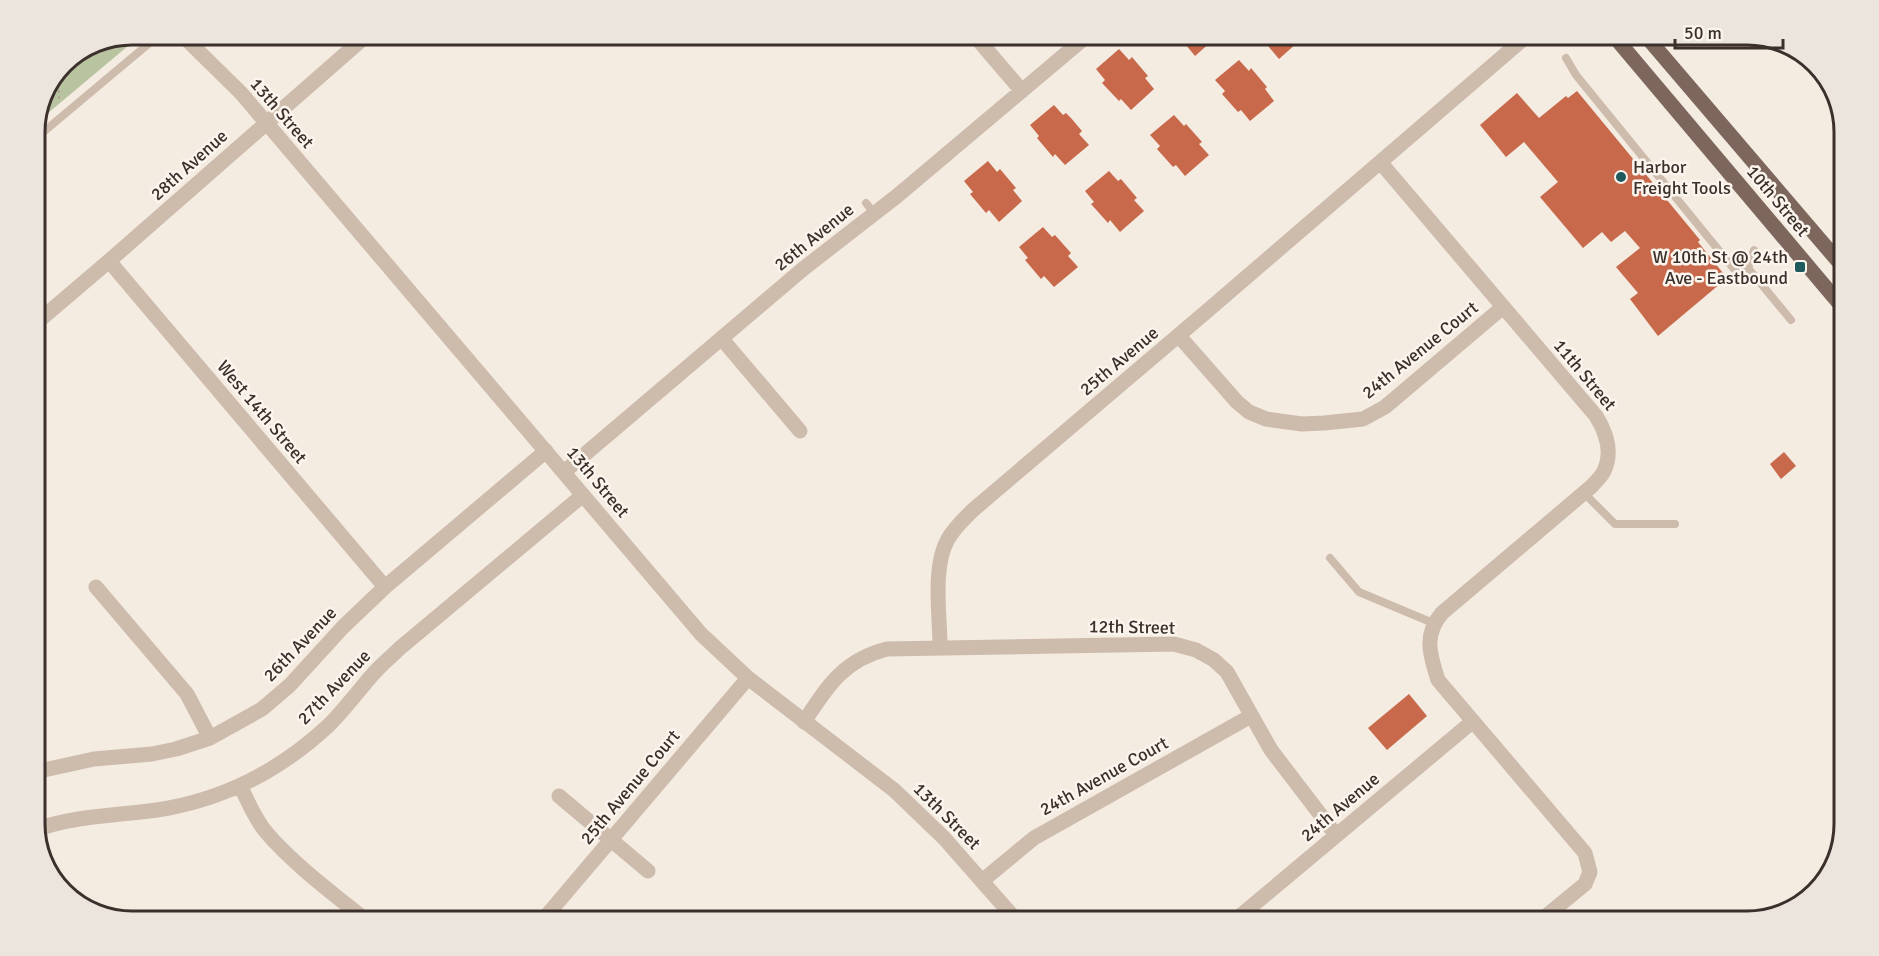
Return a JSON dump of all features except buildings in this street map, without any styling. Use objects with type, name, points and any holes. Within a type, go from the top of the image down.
[{"type":"main road","name":"10th Street","points":[[1622,45],[1834,293]]},
{"type":"main road","name":"10th Street","points":[[1654,45],[1834,256]]},
{"type":"street","name":"13th Street","points":[[196,45],[241,93],[701,634],[748,678],[894,790],[944,838],[1008,911]]},
{"type":"street","name":"28th Avenue","points":[[45,315],[355,45]]},
{"type":"street","name":"26th Avenue","points":[[564,472],[703,347],[722,339],[871,208],[1022,91],[1076,45]]},
{"type":"street","name":"25th Avenue","points":[[940,647],[939,568],[941,554],[953,532],[973,510],[1381,163],[1515,45]]},
{"type":"street","points":[[984,46],[1022,91]]},
{"type":"street","name":"11th Street","points":[[1381,163],[1604,428],[1608,442],[1604,471],[1584,494],[1433,623]]},
{"type":"street","name":"West 14th Street","points":[[109,261],[385,587]]},
{"type":"street","name":"24th Avenue Court","points":[[1179,336],[1237,402],[1249,412],[1280,422],[1324,423],[1364,419],[1385,407],[1503,307]]},
{"type":"street","points":[[722,339],[800,431]]},
{"type":"street","name":"26th Avenue","points":[[45,770],[94,759],[152,754],[176,749],[210,738],[262,709],[290,685],[343,627],[385,587],[546,451]]},
{"type":"street","name":"27th Avenue","points":[[45,828],[101,815],[169,808],[241,787],[292,755],[330,724],[376,671],[400,648],[583,495]]},
{"type":"street","points":[[96,586],[187,694],[210,738]]},
{"type":"street","points":[[1433,623],[1430,656],[1438,680],[1585,853],[1590,872],[1585,884],[1552,911]]},
{"type":"street","name":"12th Street","points":[[940,647],[1174,644],[1196,650],[1214,660],[1227,672],[1272,750],[1336,835]]},
{"type":"street","points":[[804,722],[824,691],[842,671],[859,659],[887,649],[940,647]]},
{"type":"street","name":"25th Avenue Court","points":[[551,911],[748,678]]},
{"type":"street","name":"24th Avenue Court","points":[[982,881],[1034,838],[1251,716]]},
{"type":"street","name":"24th Avenue","points":[[1246,911],[1472,722]]},
{"type":"street","points":[[241,787],[266,831],[292,857],[356,911]]},
{"type":"street","points":[[559,796],[648,871]]},
{"type":"lane","points":[[45,131],[146,45]]},
{"type":"lane","points":[[1566,58],[1576,75],[1734,269],[1748,268]]},
{"type":"lane","points":[[1748,268],[1754,250]]},
{"type":"lane","points":[[1748,268],[1791,320]]},
{"type":"lane","points":[[1584,494],[1615,524],[1676,524]]},
{"type":"lane","points":[[1330,558],[1359,592],[1433,623]]},
{"type":"path","points":[[59,85],[59,104]]},
{"type":"green space","points":[[129,45],[47,114],[54,93],[75,66],[104,50]]},
{"type":"place","name":"Harbor Freight Tools","points":[[1621,177]]},
{"type":"place","name":"W 10th St @ 24th Ave - Eastbound","points":[[1800,267]]}]
